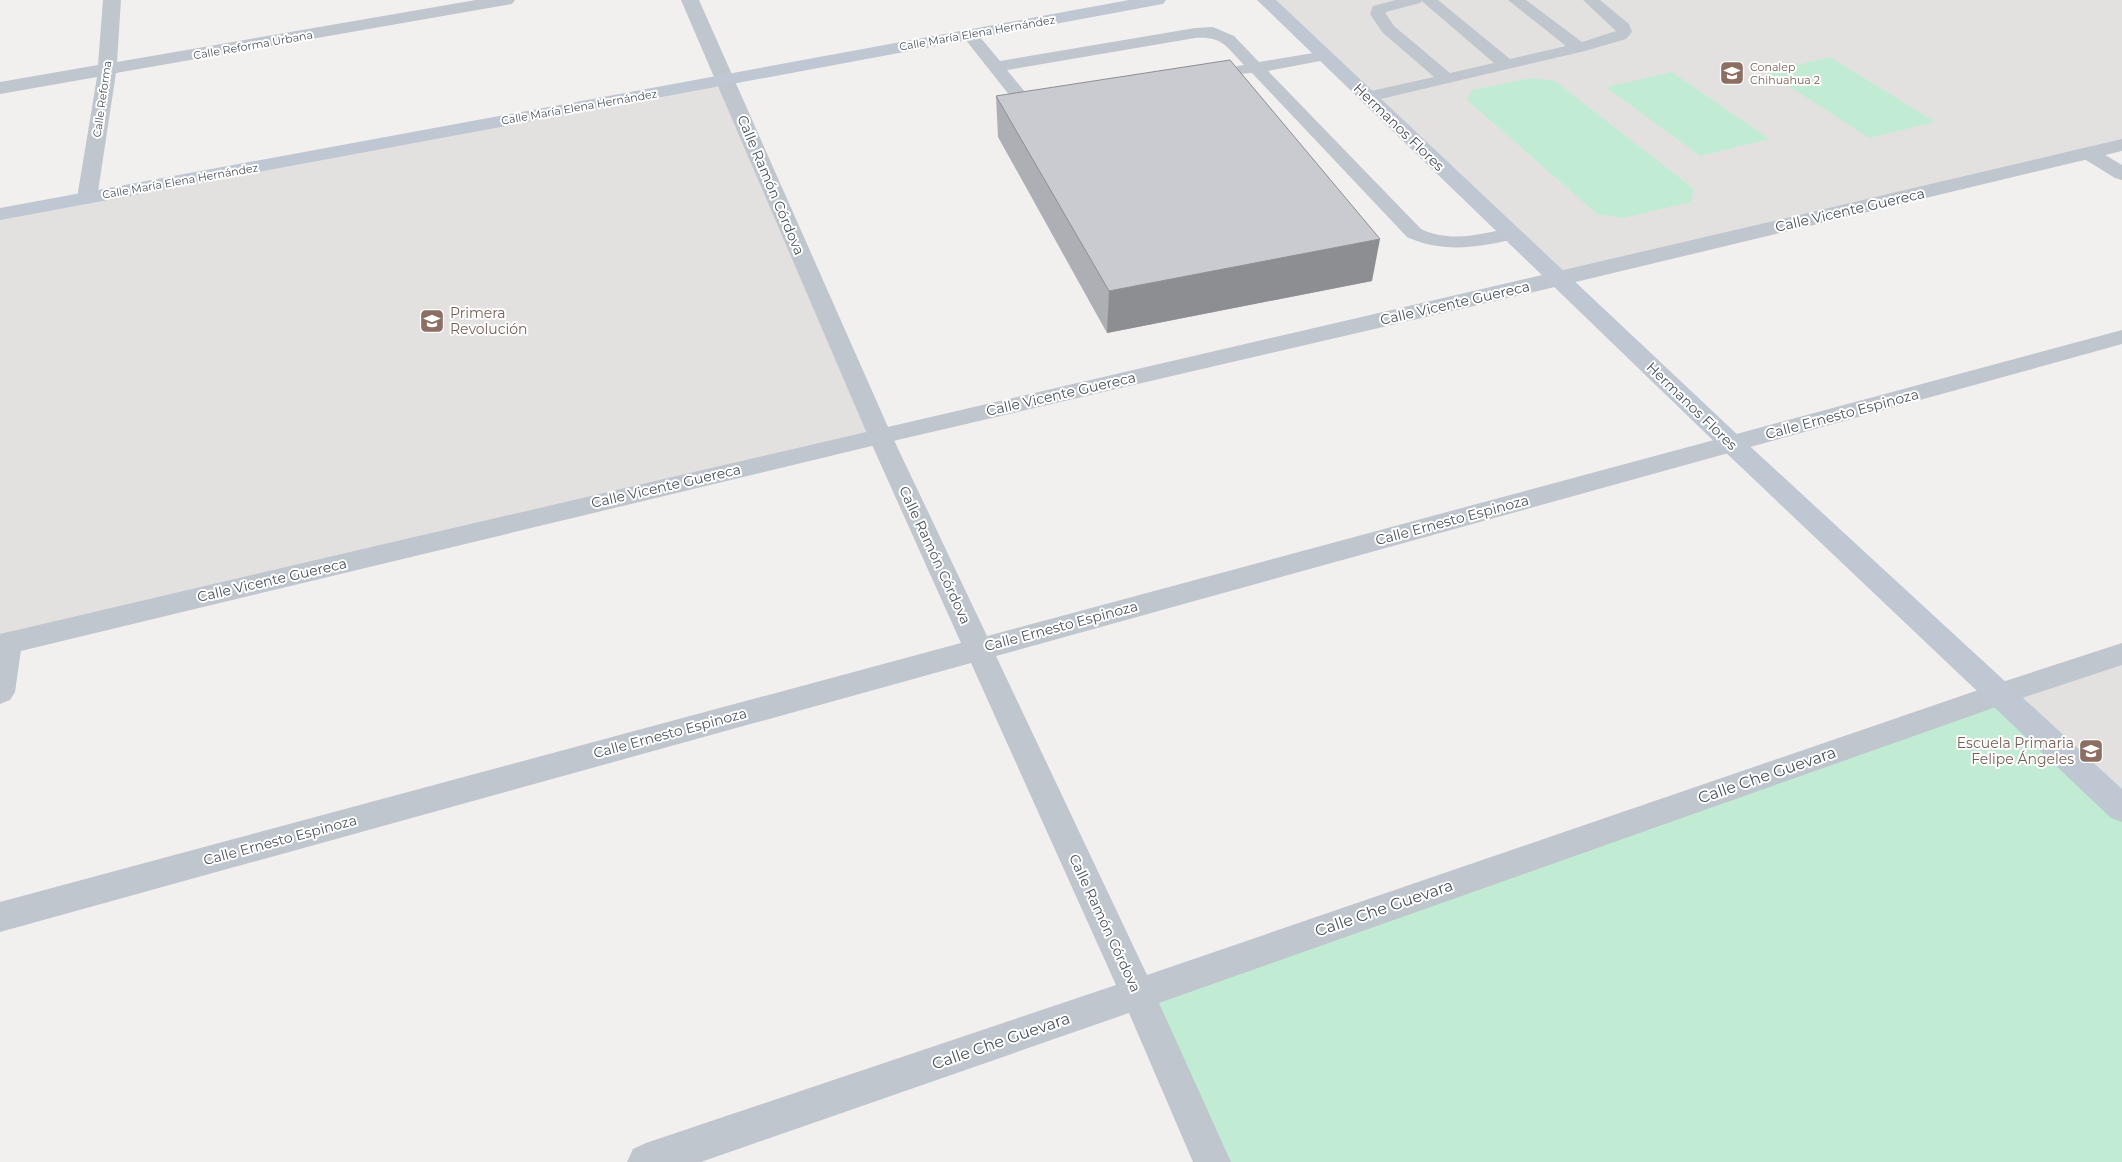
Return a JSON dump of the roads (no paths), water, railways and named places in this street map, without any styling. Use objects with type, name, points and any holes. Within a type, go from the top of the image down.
[{"type":"main road","name":"Calle María Elena Hernández","points":[[0,214],[1157,0]]},
{"type":"main road","name":"Hermanos Flores","points":[[1266,0],[1732,444],[2122,809]]},
{"type":"street","name":"Calle Reforma","points":[[87,198],[107,70],[112,0]]},
{"type":"street","name":"Calle Reforma Urbana","points":[[0,88],[506,0]]},
{"type":"street","name":"Calle Ramón Córdova","points":[[690,0],[880,436],[1138,994],[1212,1162]]},
{"type":"street","name":"Calle Vicente Guereca","points":[[4,644],[880,436],[1559,279],[2122,145]]},
{"type":"street","points":[[2088,153],[2122,174]]},
{"type":"street","name":"Calle Ernesto Espinoza","points":[[0,917],[2122,338]]},
{"type":"street","points":[[0,692],[4,644]]},
{"type":"street","name":"Calle Che Guevara","points":[[646,1162],[1138,994],[2000,694],[2122,654]]},
{"type":"lane","points":[[1415,0],[1386,6],[1379,9],[1378,14],[1388,29],[1447,79]]},
{"type":"lane","points":[[1429,0],[1507,65]]},
{"type":"lane","points":[[1516,0],[1579,48]]},
{"type":"lane","points":[[1368,97],[1613,40],[1624,32],[1623,27],[1618,22],[1591,0]]},
{"type":"lane","points":[[996,67],[1207,32],[1220,34],[1228,39],[1257,68],[1414,233],[1425,240],[1444,243],[1458,243],[1512,234]]},
{"type":"lane","points":[[969,34],[1024,102],[1030,105],[1043,106],[1062,102]]},
{"type":"lane","points":[[1230,72],[1325,56]]},
{"type":"place","name":"Conalep Chihuahua 2","points":[[1732,73]]},
{"type":"place","name":"Primera Revolución","points":[[432,321]]},
{"type":"place","name":"Escuela Primaria Felipe Ángeles","points":[[2091,751]]}]
